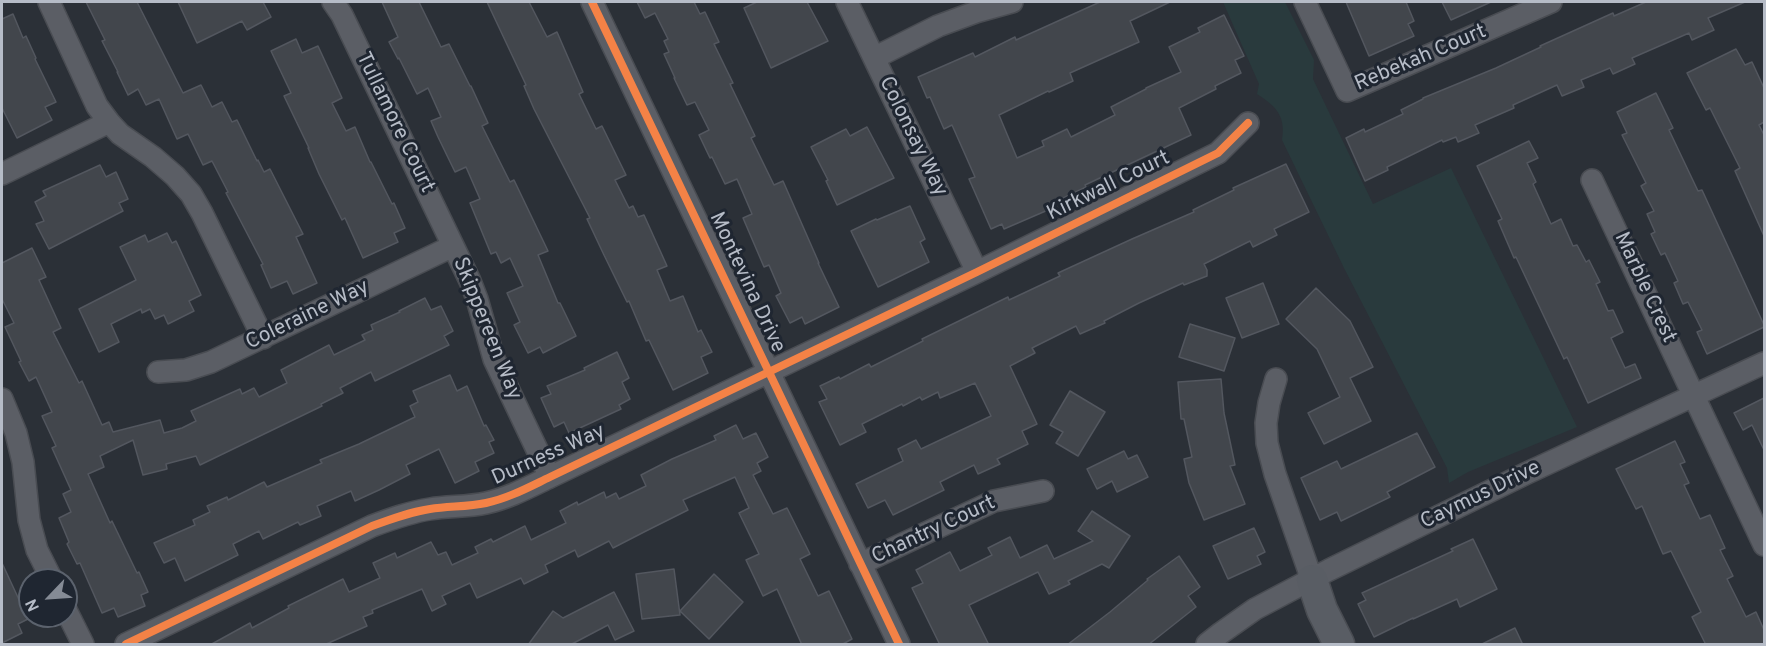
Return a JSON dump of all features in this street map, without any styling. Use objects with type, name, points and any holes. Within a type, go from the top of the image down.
[{"type":"street","points":[[49,2],[97,106],[120,134],[153,157],[191,194],[263,338]]},
{"type":"street","name":"Tullamore Court","points":[[333,2],[342,15],[453,246]]},
{"type":"street","name":"Montevina Drive","points":[[592,2],[899,645]]},
{"type":"street","name":"Colonsay Way","points":[[847,2],[977,272]]},
{"type":"street","points":[[874,58],[938,26],[1012,2]]},
{"type":"street","name":"Rebekah Court","points":[[1305,2],[1347,91],[1545,3]]},
{"type":"street","points":[[2,174],[109,122]]},
{"type":"street","name":"Kirkwall Court","points":[[977,272],[1218,153],[1248,123]]},
{"type":"street","name":"Marble Crest","points":[[1592,180],[1764,545]]},
{"type":"street","name":"Coleraine Way","points":[[158,372],[186,370],[211,363],[453,246]]},
{"type":"street","name":"Skippereen Way","points":[[453,246],[477,299],[494,359],[550,477]]},
{"type":"street","name":"Durness Way","points":[[126,645],[372,526],[422,510],[486,503],[510,496],[977,272]]},
{"type":"street","name":"Caymus Drive","points":[[1208,645],[1255,609],[1312,580],[1527,473],[1764,363]]},
{"type":"street","points":[[1276,379],[1266,423],[1267,443],[1275,474],[1322,610],[1339,645]]},
{"type":"street","points":[[2,399],[16,433],[29,520],[37,550],[46,568]]},
{"type":"street","name":"Chantry Court","points":[[860,564],[994,501],[1043,491]]},
{"type":"street","points":[[75,628],[83,645]]},
{"type":"shaded area","points":[[1223,2],[1285,2],[1314,60],[1313,79],[1373,204],[1451,168],[1577,427],[1468,472],[1449,483],[1447,468],[1344,268],[1282,140],[1281,118],[1269,103],[1257,94],[1259,84]]},
{"type":"building","points":[[86,2],[137,2],[183,93],[201,85],[212,107],[222,102],[232,122],[237,120],[264,172],[270,169],[303,234],[296,237],[317,283],[293,294],[287,281],[271,288],[261,265],[263,264],[212,161],[203,165],[188,134],[177,139],[159,99],[146,105],[138,89],[128,95]]},
{"type":"building","points":[[178,2],[263,2],[271,17],[247,30],[242,21],[197,43]]},
{"type":"building","points":[[382,2],[419,2],[441,47],[449,44],[488,123],[482,126],[510,182],[514,180],[548,251],[538,255],[558,303],[576,336],[543,353],[540,347],[528,353],[514,325],[520,322],[507,293],[523,286],[510,258],[501,263],[496,252],[491,254],[470,203],[480,199],[466,167],[455,172],[438,137],[431,121],[441,117],[428,88],[417,94],[389,42],[398,37]]},
{"type":"building","points":[[487,2],[529,2],[547,37],[557,32],[583,92],[579,94],[596,129],[602,126],[626,175],[615,180],[629,208],[633,206],[638,217],[644,215],[667,266],[657,270],[670,301],[683,296],[698,332],[701,330],[712,352],[701,357],[708,373],[673,390],[603,253],[587,219],[590,218],[534,109],[524,86],[526,85]]},
{"type":"building","points":[[637,2],[694,2],[700,14],[705,12],[719,42],[714,44],[733,83],[730,84],[755,136],[751,138],[774,185],[783,181],[839,307],[805,324],[802,317],[790,323],[776,296],[781,293],[769,265],[764,267],[743,218],[752,214],[737,179],[725,184],[712,157],[710,158],[699,135],[709,130],[695,102],[687,105],[664,54],[669,52],[664,41],[668,39],[655,13],[645,18]]},
{"type":"building","points":[[757,2],[807,2],[828,41],[771,68],[744,8]]},
{"type":"building","points":[[1100,2],[1170,2],[1130,21],[1139,42],[1070,73],[1073,81],[999,115],[1017,158],[1044,146],[1042,141],[1067,129],[1071,137],[1115,115],[1111,107],[1181,72],[1169,47],[1200,32],[1198,28],[1224,15],[1244,56],[1235,60],[1241,73],[1179,108],[1191,135],[1085,185],[1086,187],[1047,206],[1048,210],[1004,229],[1002,224],[991,229],[969,179],[975,177],[952,125],[944,129],[918,77],[973,53],[975,57],[1015,37],[1016,40]]},
{"type":"building","points":[[1346,2],[1406,2],[1414,21],[1408,24],[1414,36],[1369,56]]},
{"type":"building","points":[[1442,2],[1491,2],[1451,20]]},
{"type":"building","points":[[1646,2],[1745,2],[1708,18],[1714,30],[1692,40],[1689,33],[1632,58],[1635,64],[1613,74],[1610,68],[1581,80],[1584,87],[1562,96],[1557,85],[1513,105],[1514,108],[1475,125],[1479,133],[1458,142],[1456,137],[1443,142],[1442,140],[1387,167],[1388,170],[1365,181],[1346,138],[1364,129],[1365,132],[1403,114],[1401,110],[1423,98],[1496,68],[1613,13],[1614,16]]},
{"type":"building","points":[[13,14],[23,38],[26,36],[56,102],[45,107],[52,120],[17,138],[2,108],[2,19]]},
{"type":"building","points":[[296,39],[302,53],[318,46],[342,98],[332,103],[346,131],[355,127],[370,162],[392,204],[394,203],[405,228],[394,233],[398,242],[363,258],[345,218],[342,220],[319,174],[284,96],[291,93],[271,51]]},
{"type":"building","points":[[1736,49],[1745,65],[1752,62],[1764,88],[1764,122],[1759,125],[1764,135],[1764,236],[1735,171],[1740,168],[1710,108],[1706,110],[1687,73]]},
{"type":"building","points":[[1656,93],[1673,128],[1669,130],[1698,191],[1702,190],[1764,325],[1707,354],[1697,332],[1702,330],[1688,302],[1683,304],[1674,283],[1678,281],[1665,253],[1661,255],[1651,234],[1655,232],[1647,214],[1654,211],[1641,186],[1646,183],[1622,135],[1627,133],[1617,112]]},
{"type":"building","points":[[867,127],[894,178],[837,205],[826,181],[828,180],[811,147],[846,129],[850,136]]},
{"type":"building","points":[[1529,141],[1538,158],[1527,163],[1536,182],[1533,184],[1551,224],[1561,219],[1573,246],[1577,245],[1586,262],[1589,260],[1600,282],[1596,284],[1608,311],[1613,310],[1623,332],[1611,338],[1625,368],[1635,364],[1641,378],[1588,403],[1567,357],[1564,359],[1516,257],[1514,258],[1498,221],[1502,219],[1477,166]]},
{"type":"building","points":[[1286,164],[1309,212],[1274,229],[1277,235],[1253,247],[1250,241],[1204,264],[1207,276],[1184,285],[1183,283],[1139,303],[1104,321],[1105,323],[1080,334],[1076,326],[1032,348],[1035,353],[1010,366],[1037,424],[1022,431],[1028,444],[997,459],[1000,464],[978,474],[974,465],[940,482],[944,490],[893,515],[885,500],[868,508],[856,484],[903,461],[898,449],[916,440],[921,449],[991,416],[975,383],[940,398],[938,392],[922,400],[920,397],[903,406],[902,404],[862,424],[866,432],[840,445],[819,402],[827,399],[820,386],[839,377],[840,379],[869,364],[871,367],[923,341],[922,339],[1008,297],[1009,300],[1060,276],[1058,273],[1194,212],[1193,210],[1234,190],[1233,188]]},
{"type":"building","points":[[100,165],[106,177],[116,172],[128,199],[119,203],[123,211],[49,249],[36,224],[44,221],[35,202],[46,196],[43,191]]},
{"type":"building","points":[[910,206],[925,239],[920,242],[929,262],[878,287],[851,231]]},
{"type":"building","points":[[167,233],[172,243],[176,241],[201,295],[189,301],[194,311],[168,324],[164,315],[155,319],[150,309],[142,313],[141,309],[111,324],[119,342],[99,352],[79,309],[136,280],[120,247],[145,235],[148,242]]},
{"type":"building","points":[[32,248],[46,277],[39,280],[61,328],[53,332],[79,383],[82,381],[102,425],[109,422],[113,432],[160,420],[164,433],[196,421],[191,411],[240,389],[242,394],[254,388],[259,397],[287,383],[281,370],[329,345],[334,355],[365,340],[362,335],[373,330],[371,325],[425,298],[431,310],[441,306],[453,331],[444,336],[449,345],[375,381],[371,372],[340,388],[343,393],[321,404],[322,406],[200,465],[196,456],[166,464],[167,469],[143,475],[133,440],[100,456],[104,467],[88,474],[110,523],[112,521],[148,592],[141,595],[145,606],[118,617],[114,608],[102,613],[80,563],[77,564],[67,544],[69,542],[59,518],[71,512],[63,494],[71,490],[52,448],[56,446],[42,416],[52,412],[36,377],[29,381],[5,327],[14,323],[2,299],[2,263]]},
{"type":"building","points":[[1263,283],[1279,324],[1242,338],[1226,298]]},
{"type":"building","points":[[1316,288],[1350,321],[1373,367],[1350,378],[1371,421],[1324,444],[1308,413],[1340,397],[1317,349],[1286,319]]},
{"type":"building","points":[[1190,324],[1235,338],[1224,371],[1179,357]]},
{"type":"building","points":[[617,352],[629,378],[622,382],[630,399],[619,405],[621,409],[569,433],[564,422],[554,427],[541,398],[551,394],[547,386],[585,370],[584,368]]},
{"type":"building","points":[[450,375],[457,391],[467,386],[484,426],[486,425],[494,440],[489,442],[494,453],[475,462],[479,471],[455,483],[439,449],[406,465],[410,474],[379,490],[355,501],[351,491],[317,506],[321,516],[300,525],[298,522],[263,539],[259,531],[233,544],[238,555],[185,581],[175,558],[164,563],[154,543],[195,525],[193,520],[210,512],[207,506],[227,497],[228,500],[264,482],[267,487],[322,463],[320,460],[415,417],[410,406],[418,402],[413,391]]},
{"type":"building","points":[[1221,379],[1224,413],[1235,465],[1230,466],[1245,504],[1204,520],[1189,483],[1184,459],[1192,457],[1184,419],[1181,419],[1178,382]]},
{"type":"building","points":[[1070,391],[1105,412],[1078,456],[1056,443],[1063,432],[1050,425]]},
{"type":"building","points":[[1764,398],[1764,450],[1752,425],[1743,430],[1734,413]]},
{"type":"building","points":[[736,425],[743,439],[756,433],[768,457],[757,463],[761,471],[753,475],[773,514],[787,508],[810,554],[800,559],[818,596],[829,591],[852,639],[841,645],[802,645],[777,589],[763,596],[746,560],[759,554],[739,513],[749,508],[735,477],[683,500],[688,510],[613,548],[609,541],[578,557],[575,550],[545,565],[548,572],[524,584],[521,578],[477,598],[470,583],[442,596],[446,604],[432,611],[422,589],[372,610],[373,613],[363,617],[367,626],[324,645],[210,645],[250,623],[252,628],[289,608],[288,606],[343,579],[349,592],[380,578],[373,563],[395,553],[397,558],[431,542],[438,555],[446,552],[452,565],[478,553],[475,547],[491,539],[493,542],[525,526],[531,540],[566,523],[560,511],[604,492],[606,498],[616,493],[619,499],[646,486],[641,475],[716,440],[714,436]]},
{"type":"building","points":[[1417,433],[1435,467],[1387,492],[1390,497],[1341,521],[1337,512],[1320,520],[1301,478],[1337,461],[1341,469]]},
{"type":"building","points":[[1675,441],[1685,462],[1680,464],[1689,483],[1684,485],[1700,519],[1710,515],[1725,548],[1720,550],[1733,576],[1727,579],[1746,617],[1756,612],[1764,630],[1764,645],[1706,645],[1692,617],[1701,612],[1671,551],[1663,554],[1642,506],[1636,509],[1616,469]]},
{"type":"building","points":[[1124,451],[1128,459],[1137,455],[1148,477],[1117,492],[1112,481],[1097,489],[1087,469]]},
{"type":"building","points":[[1092,511],[1130,536],[1109,568],[1102,564],[1068,581],[1070,584],[1049,594],[1038,572],[969,605],[989,645],[940,645],[912,588],[923,583],[916,570],[950,552],[960,571],[992,555],[988,548],[1010,537],[1020,558],[1047,545],[1054,559],[1093,541],[1078,531]]},
{"type":"building","points":[[1254,528],[1265,552],[1257,556],[1261,564],[1228,579],[1213,546]]},
{"type":"building","points":[[1473,539],[1497,589],[1460,607],[1457,599],[1374,637],[1358,604],[1366,600],[1362,593],[1453,551],[1451,549]]},
{"type":"building","points":[[1179,556],[1200,587],[1188,596],[1196,607],[1148,645],[1067,645],[1110,612],[1147,579]]},
{"type":"building","points":[[2,563],[18,597],[18,628],[22,633],[2,643]]},
{"type":"building","points":[[674,569],[680,615],[642,619],[636,574]]},
{"type":"building","points":[[714,574],[743,602],[709,639],[680,611]]},
{"type":"building","points":[[614,592],[634,631],[615,640],[608,625],[570,645],[528,645],[553,611],[563,618]]},
{"type":"building","points":[[1515,628],[1523,645],[1480,645]]},
{"type":"cycle path","points":[[592,2],[899,644]]},
{"type":"cycle path","points":[[126,644],[372,526],[423,510],[486,503],[527,488],[977,272],[1218,153],[1248,123]]}]
